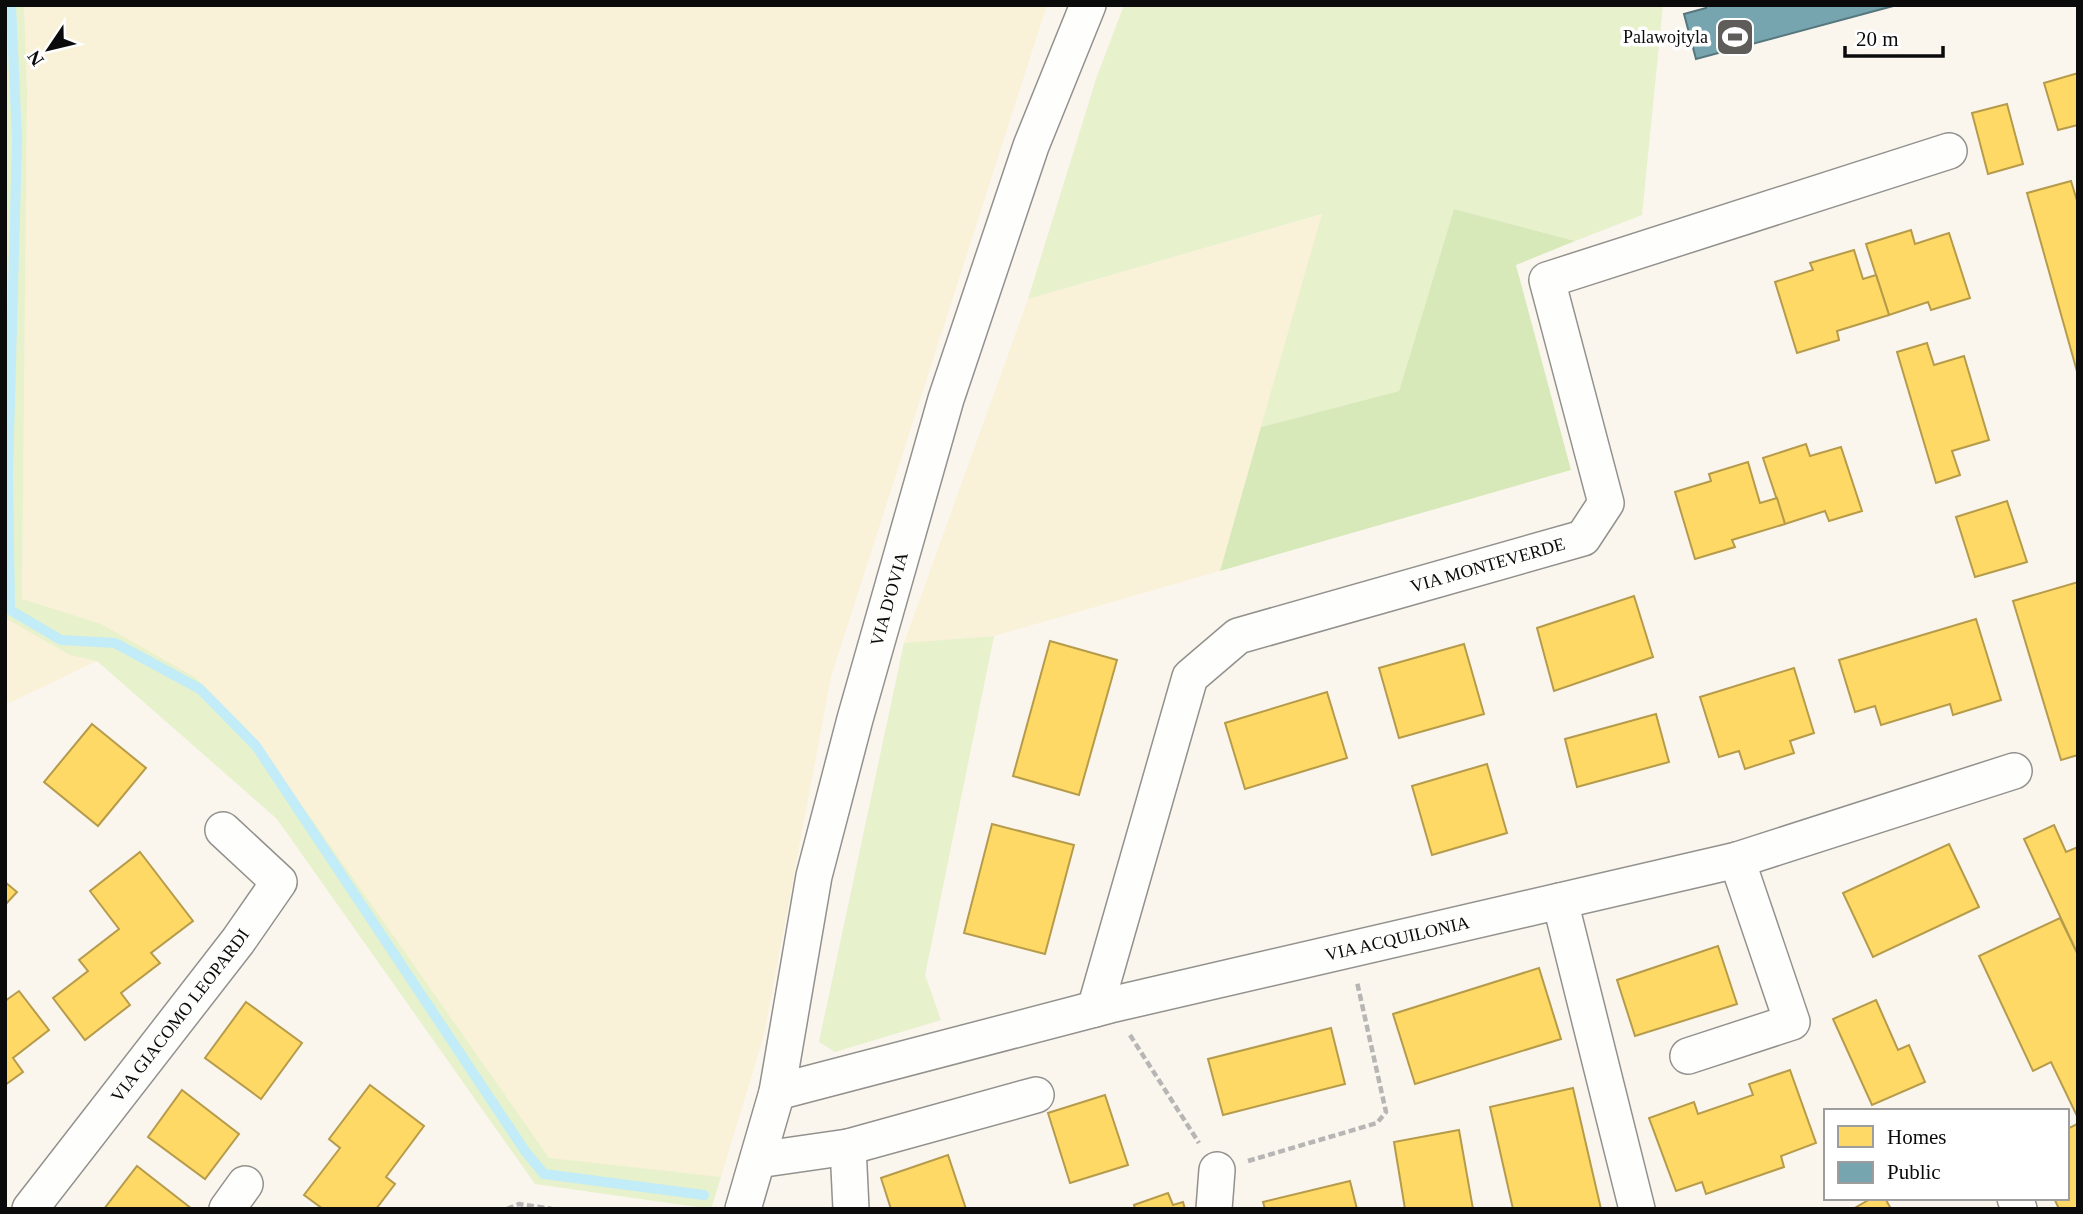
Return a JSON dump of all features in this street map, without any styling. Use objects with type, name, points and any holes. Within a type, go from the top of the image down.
[{"type":"street","name":"VIA D'OVIA","points":[[743,1209],[777,1092],[814,876],[858,706],[942,412],[1031,146],[1088,5]]},
{"type":"street","name":"VIA MONTEVERDE","points":[[1103,1007],[1191,677],[1238,636],[1583,538],[1606,503],[1547,280],[1949,151]]},
{"type":"street","name":"VIA ACQUILONIA","points":[[777,1092],[1103,1007],[1737,860],[2014,771]]},
{"type":"street","name":"VIA GIACOMO LEOPARDI","points":[[30,1209],[239,941],[279,882],[223,830]]},
{"type":"street","points":[[1688,1056],[1792,1022],[1737,860]]},
{"type":"street","points":[[1560,901],[1637,1209]]},
{"type":"street","points":[[758,1160],[848,1147],[1036,1095]]},
{"type":"street","points":[[848,1147],[851,1209]]},
{"type":"street","points":[[1214,1209],[1217,1170]]},
{"type":"path","points":[[1103,1007],[1217,1170],[1377,1124],[1386,1112],[1350,949]]},
{"type":"path","points":[[507,1209],[519,1204],[552,1209]]},
{"type":"shaded area","points":[[24,5],[1047,5],[831,677],[764,1035],[721,1177],[549,1159],[252,734],[196,678],[22,599],[27,93]]},
{"type":"shaded area","points":[[1323,214],[1220,571],[994,636],[904,643],[1028,299]]},
{"type":"shaded area","points":[[5,618],[70,655],[97,661],[9,703],[5,700]]},
{"type":"green space","points":[[5,5],[24,5],[27,93],[22,599],[101,624],[196,678],[252,734],[549,1158],[721,1177],[711,1209],[535,1184],[277,819],[97,661],[70,655],[5,618]]},
{"type":"green space","points":[[1124,5],[1663,5],[1642,215],[1575,241],[1454,209],[1399,391],[1261,427],[1322,214],[1028,299],[1096,79]]},
{"type":"green space","points":[[1454,209],[1575,241],[1516,265],[1571,470],[1220,571],[1261,427],[1399,391]]},
{"type":"green space","points":[[994,636],[925,975],[941,1020],[835,1052],[819,1042],[904,643]]},
{"type":"building: Homes","points":[[2078,73],[2078,125],[2058,130],[2044,83]]},
{"type":"building: Homes","points":[[2007,104],[2023,164],[1988,174],[1972,113]]},
{"type":"building: Homes","points":[[2071,181],[2078,204],[2078,375],[2027,193]]},
{"type":"building: Homes","points":[[1911,230],[1915,244],[1949,233],[1970,298],[1931,310],[1928,302],[1889,315],[1866,244]]},
{"type":"building: Homes","points":[[1854,250],[1863,279],[1876,275],[1889,315],[1837,331],[1839,340],[1797,353],[1775,282],[1813,270],[1810,263]]},
{"type":"building: Homes","points":[[1927,343],[1934,365],[1964,356],[1989,440],[1952,451],[1960,475],[1936,483],[1897,352]]},
{"type":"building: Homes","points":[[1806,444],[1810,456],[1841,447],[1862,511],[1829,521],[1825,511],[1785,524],[1763,458]]},
{"type":"building: Homes","points":[[1748,462],[1760,503],[1777,498],[1785,524],[1732,540],[1735,547],[1695,559],[1675,492],[1711,481],[1709,474]]},
{"type":"building: Homes","points":[[2007,501],[2027,562],[1975,577],[1956,517]]},
{"type":"building: Homes","points":[[2078,582],[2078,755],[2061,760],[2013,601]]},
{"type":"building: Homes","points":[[1634,596],[1653,657],[1554,691],[1537,628]]},
{"type":"building: Homes","points":[[1976,619],[2001,700],[1953,715],[1950,704],[1881,725],[1875,706],[1855,712],[1839,660]]},
{"type":"building: Homes","points":[[1050,641],[1117,660],[1079,795],[1013,776]]},
{"type":"building: Homes","points":[[1464,644],[1484,714],[1399,738],[1379,668]]},
{"type":"building: Homes","points":[[1794,668],[1814,733],[1790,741],[1794,753],[1745,769],[1739,751],[1719,757],[1700,697]]},
{"type":"building: Homes","points":[[1327,692],[1347,758],[1245,789],[1225,723]]},
{"type":"building: Homes","points":[[1656,714],[1669,762],[1577,787],[1565,739]]},
{"type":"building: Homes","points":[[92,724],[146,768],[98,826],[44,782]]},
{"type":"building: Homes","points":[[1487,764],[1507,833],[1432,855],[1412,786]]},
{"type":"building: Homes","points":[[992,824],[1074,845],[1045,954],[964,933]]},
{"type":"building: Homes","points":[[2054,825],[2066,852],[2078,847],[2078,955],[2024,839]]},
{"type":"building: Homes","points":[[1949,844],[1979,907],[1873,957],[1843,893]]},
{"type":"building: Homes","points":[[140,852],[193,921],[151,953],[160,963],[121,993],[130,1005],[85,1040],[53,998],[88,971],[79,960],[119,929],[90,891]]},
{"type":"building: Homes","points":[[5,882],[17,892],[5,905]]},
{"type":"building: Homes","points":[[2060,918],[2078,955],[2078,1118],[2051,1062],[2033,1071],[1979,956]]},
{"type":"building: Homes","points":[[1718,946],[1737,1004],[1635,1036],[1617,980]]},
{"type":"building: Homes","points":[[1539,968],[1561,1039],[1415,1084],[1393,1014]]},
{"type":"building: Homes","points":[[19,991],[49,1030],[13,1058],[23,1072],[5,1085],[5,1001]]},
{"type":"building: Homes","points":[[1876,1000],[1898,1050],[1909,1045],[1925,1082],[1872,1105],[1833,1019]]},
{"type":"building: Homes","points":[[246,1002],[302,1043],[261,1099],[205,1058]]},
{"type":"building: Homes","points":[[1331,1028],[1345,1084],[1223,1115],[1208,1059]]},
{"type":"building: Homes","points":[[1790,1070],[1816,1143],[1781,1156],[1784,1167],[1706,1194],[1702,1182],[1676,1191],[1649,1118],[1694,1102],[1698,1114],[1753,1095],[1749,1084]]},
{"type":"building: Homes","points":[[370,1085],[424,1126],[386,1177],[395,1184],[376,1209],[323,1209],[304,1195],[340,1148],[329,1139]]},
{"type":"building: Homes","points":[[1573,1088],[1601,1209],[1513,1209],[1490,1107]]},
{"type":"building: Homes","points":[[182,1090],[239,1134],[205,1179],[148,1137]]},
{"type":"building: Homes","points":[[1105,1095],[1128,1165],[1070,1183],[1048,1113]]},
{"type":"building: Homes","points":[[2077,1124],[2078,1209],[2059,1209],[2055,1200],[2069,1200],[2069,1128]]},
{"type":"building: Homes","points":[[1459,1130],[1473,1209],[1405,1209],[1394,1142]]},
{"type":"building: Homes","points":[[948,1155],[966,1209],[891,1209],[881,1178]]},
{"type":"building: Homes","points":[[137,1166],[192,1209],[104,1209]]},
{"type":"building: Homes","points":[[1350,1181],[1357,1209],[1265,1209],[1263,1202]]},
{"type":"building: Homes","points":[[1168,1193],[1173,1205],[1183,1202],[1185,1209],[1135,1209],[1134,1205]]},
{"type":"building: Homes","points":[[1869,1200],[1886,1200],[1891,1209],[1853,1209]]},
{"type":"building: Public","name":"Palawojtyla","points":[[1706,5],[1897,5],[1696,59],[1684,14],[1706,8]]},
{"type":"waterway","points":[[11,5],[17,141],[8,472],[10,610],[61,640],[115,643],[200,689],[256,746],[525,1151],[544,1174],[704,1195]]},
{"type":"place","name":"Palawojtyla","points":[[1735,37]]}]
